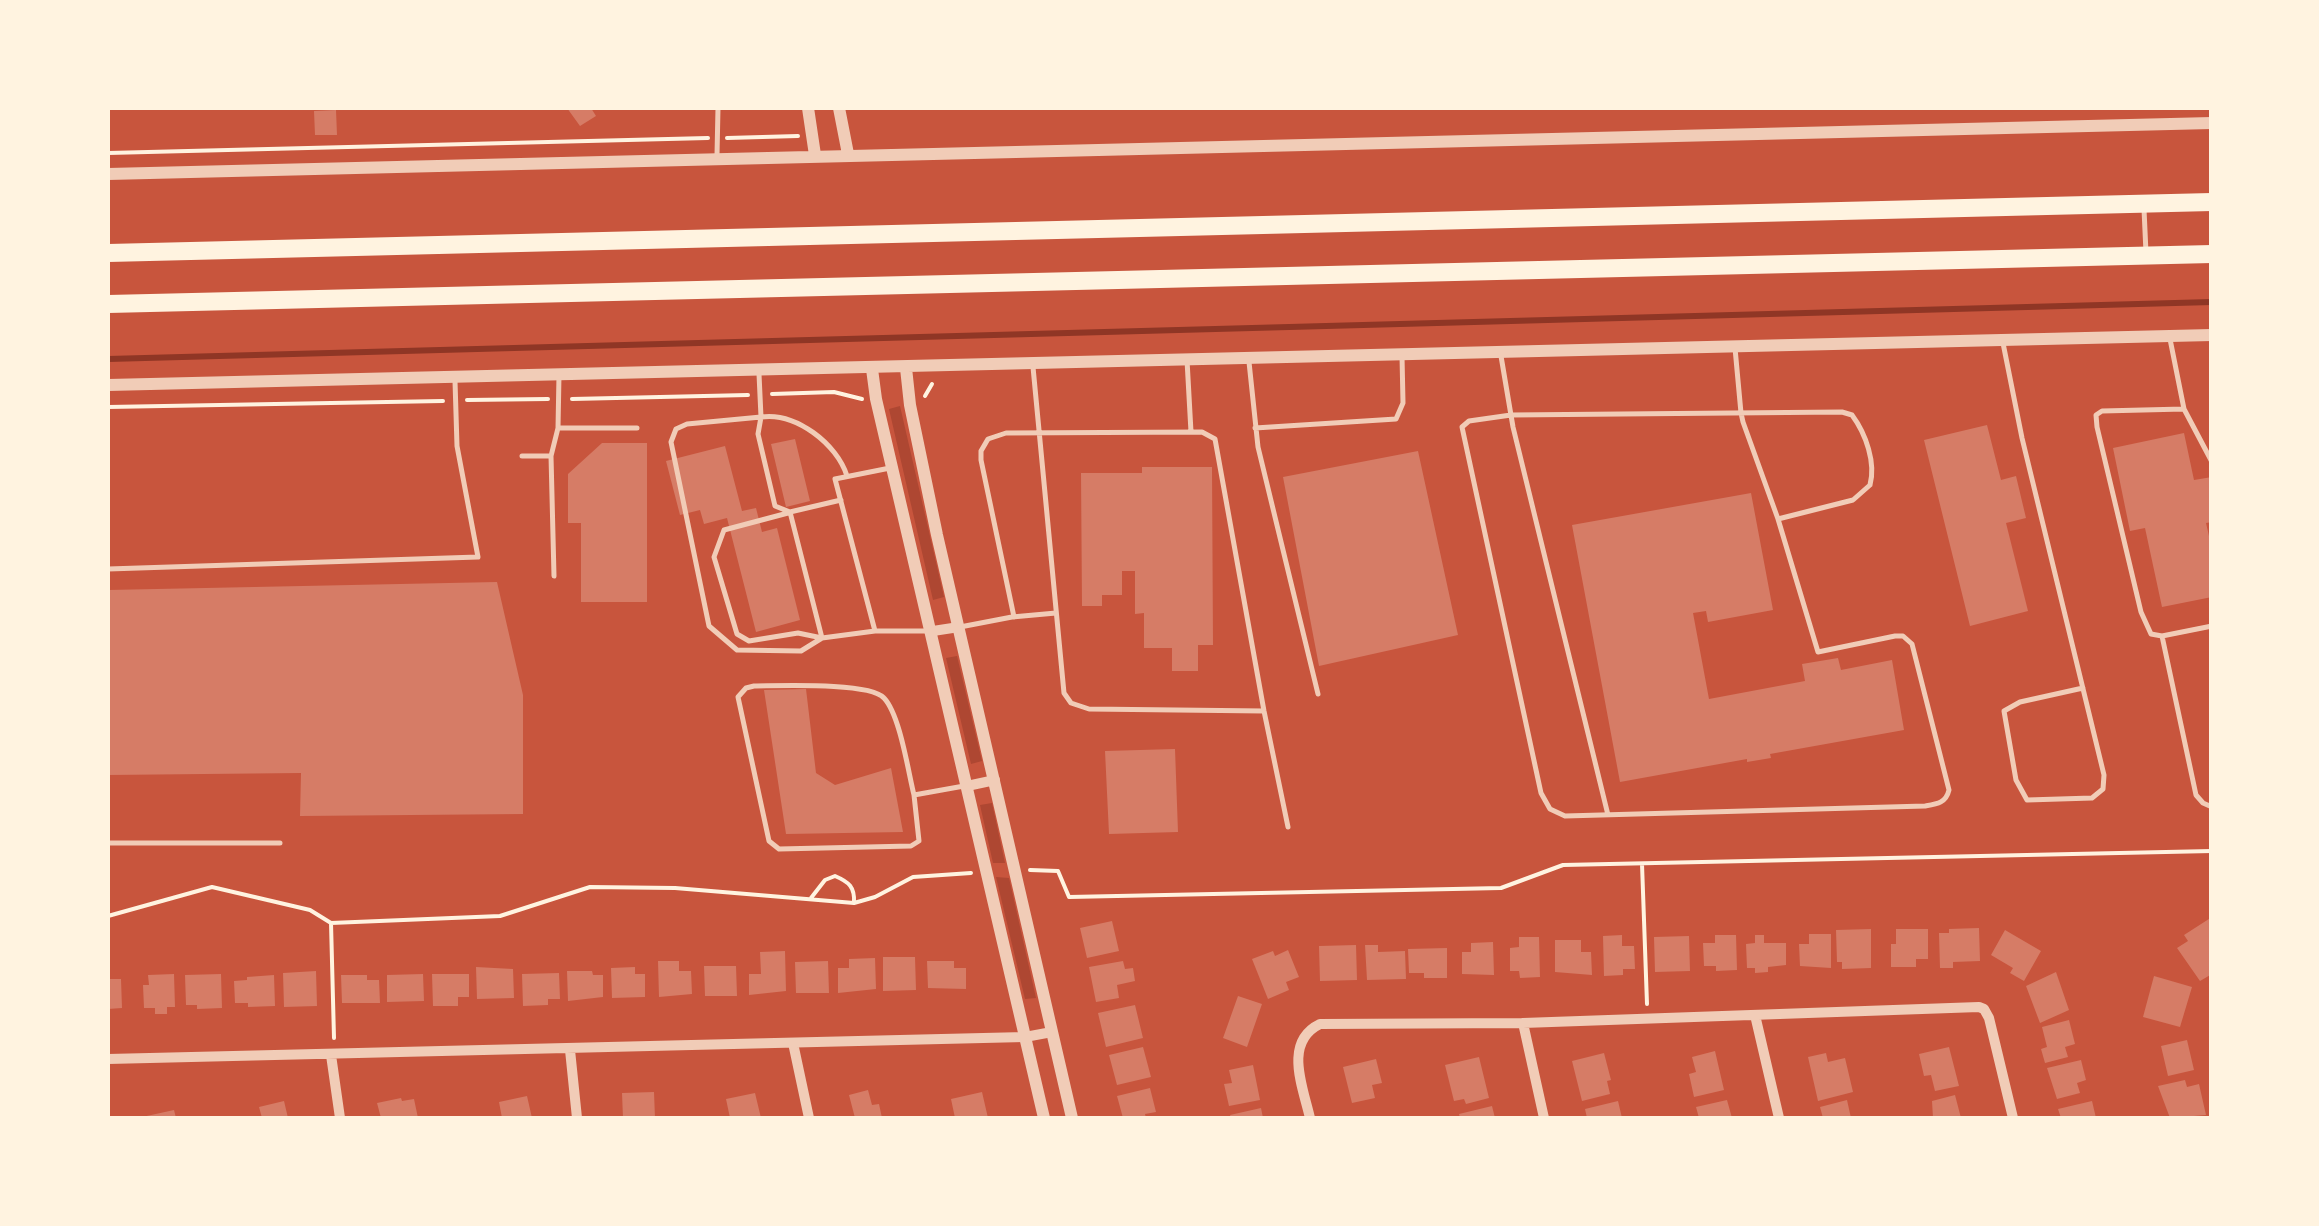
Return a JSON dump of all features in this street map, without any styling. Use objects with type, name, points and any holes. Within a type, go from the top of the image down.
[{"type":"highway","points":[[108,253],[2212,202]]},
{"type":"highway","points":[[108,304],[2212,254]]},
{"type":"street","points":[[808,108],[815,156]]},
{"type":"street","points":[[839,108],[848,154]]},
{"type":"street","points":[[108,174],[2212,123]]},
{"type":"street","points":[[108,385],[2212,336]]},
{"type":"street","points":[[906,368],[914,424],[959,628],[1072,1118]]},
{"type":"street","points":[[872,369],[1044,1118]]},
{"type":"street","points":[[932,632],[959,628]]},
{"type":"street","points":[[967,786],[995,780]]},
{"type":"street","points":[[1310,1118],[1297,1052],[1305,1034],[1320,1024],[1524,1023],[1984,1009],[1992,1026],[2013,1118]]},
{"type":"street","points":[[1756,1015],[1779,1118]]},
{"type":"street","points":[[1524,1023],[1544,1118]]},
{"type":"street","points":[[108,1060],[793,1044],[1025,1037],[1052,1032]]},
{"type":"street","points":[[793,1044],[810,1118]]},
{"type":"street","points":[[570,1050],[577,1118]]},
{"type":"street","points":[[331,1055],[340,1118]]},
{"type":"lane","points":[[716,158],[718,108]]},
{"type":"lane","points":[[2144,204],[2146,256]]},
{"type":"lane","points":[[2170,336],[2184,410],[2212,462]]},
{"type":"lane","points":[[2003,340],[2022,438],[2083,688],[2104,775],[2100,795],[2092,798],[2027,800],[2016,780],[2004,711],[2020,702],[2083,688]]},
{"type":"lane","points":[[1734,347],[1741,413],[1818,652],[1895,636],[1903,636],[1912,644],[1950,790],[1948,798],[1940,804],[1925,806],[1556,814],[1541,794],[1462,428],[1469,421],[1511,415],[1741,413],[1842,412],[1857,421],[1872,478],[1863,493],[1853,500],[1778,520]]},
{"type":"lane","points":[[1501,353],[1511,415],[1608,815]]},
{"type":"lane","points":[[1256,428],[1396,420],[1403,403],[1402,355]]},
{"type":"lane","points":[[1249,359],[1256,428],[1318,694]]},
{"type":"lane","points":[[1188,360],[1191,432]]},
{"type":"lane","points":[[1033,364],[1064,693],[1072,703],[1090,709],[1264,710]]},
{"type":"lane","points":[[760,370],[758,434],[776,506],[790,512]]},
{"type":"lane","points":[[554,576],[550,456],[558,428],[559,375]]},
{"type":"lane","points":[[108,569],[478,557],[457,446],[455,378]]},
{"type":"lane","points":[[2184,410],[2102,411],[2096,415],[2141,612],[2151,634],[2162,636],[2212,626]]},
{"type":"lane","points":[[822,638],[801,651],[738,650],[709,626],[671,442],[676,429],[687,424],[777,414],[794,421],[837,453],[847,476]]},
{"type":"lane","points":[[558,428],[636,428]]},
{"type":"lane","points":[[1014,617],[980,450],[988,439],[996,435],[1039,433],[1191,432],[1202,432],[1215,439],[1288,827]]},
{"type":"lane","points":[[522,456],[550,456]]},
{"type":"lane","points":[[875,632],[836,478],[893,467]]},
{"type":"lane","points":[[841,500],[724,530],[714,556],[737,634],[749,641],[798,632],[822,638],[875,632],[932,632]]},
{"type":"lane","points":[[790,512],[822,638]]},
{"type":"lane","points":[[959,628],[1056,613]]},
{"type":"lane","points":[[2162,636],[2196,794],[2202,803],[2212,806]]},
{"type":"lane","points":[[754,686],[874,691],[885,698],[892,712],[914,795],[921,831],[920,841],[911,846],[779,849],[770,841],[738,698],[746,688],[754,686]]},
{"type":"lane","points":[[914,795],[967,786]]},
{"type":"lane","points":[[108,843],[280,843]]},
{"type":"path","points":[[732,138],[790,136]]},
{"type":"path","points":[[108,154],[702,138]]},
{"type":"path","points":[[108,407],[834,392],[864,399]]},
{"type":"path","points":[[1014,870],[1058,871],[1069,897],[1501,888],[1563,865],[2212,851]]},
{"type":"path","points":[[1642,864],[1647,1018]]},
{"type":"path","points":[[108,916],[212,887],[310,910],[332,923],[500,916],[590,888],[674,888],[854,902],[875,897],[913,876],[986,873]]},
{"type":"path","points":[[811,899],[825,880],[835,876],[848,882],[854,902]]},
{"type":"path","points":[[331,1055],[332,923]]},
{"type":"shaded area","points":[[900,406],[944,597],[933,600],[889,409]]},
{"type":"shaded area","points":[[957,656],[982,761],[971,764],[946,658]]},
{"type":"shaded area","points":[[992,803],[1005,863],[993,863],[980,805]]},
{"type":"shaded area","points":[[996,877],[1009,878],[1036,998],[1025,999]]},
{"type":"building","points":[[567,108],[591,108],[596,116],[580,126]]},
{"type":"building","points":[[336,110],[337,135],[315,135],[314,111]]},
{"type":"building","points":[[1987,425],[2001,480],[2016,476],[2026,518],[2006,523],[2028,611],[1970,626],[1924,440]]},
{"type":"building","points":[[2184,433],[2194,480],[2212,477],[2212,522],[2206,523],[2212,549],[2212,597],[2162,607],[2145,528],[2130,531],[2113,448]]},
{"type":"building","points":[[795,439],[810,501],[786,507],[771,444]]},
{"type":"building","points":[[602,443],[647,443],[647,602],[581,602],[581,523],[568,523],[568,474]]},
{"type":"building","points":[[725,446],[742,511],[756,508],[762,532],[777,528],[800,620],[756,632],[727,518],[704,524],[700,510],[680,515],[666,461]]},
{"type":"building","points":[[1418,451],[1458,635],[1319,666],[1283,477]]},
{"type":"building","points":[[1142,467],[1212,467],[1213,645],[1198,645],[1198,671],[1172,671],[1172,648],[1144,648],[1144,613],[1135,614],[1135,571],[1122,571],[1122,595],[1102,595],[1102,606],[1082,606],[1081,473],[1142,473]]},
{"type":"building","points":[[1751,493],[1773,610],[1708,622],[1706,611],[1693,613],[1709,699],[1805,681],[1802,664],[1838,658],[1841,670],[1892,660],[1904,730],[1770,754],[1771,758],[1620,782],[1572,525]]},
{"type":"building","points":[[497,582],[523,695],[523,814],[300,816],[301,773],[108,775],[108,590]]},
{"type":"building","points":[[806,689],[816,773],[835,785],[891,768],[903,832],[786,834],[764,690]]},
{"type":"building","points":[[1175,749],[1178,832],[1109,834],[1105,751]]},
{"type":"building","points":[[2212,917],[2212,974],[2200,981],[2177,948],[2188,941],[2184,935]]},
{"type":"building","points":[[1112,921],[1119,951],[1087,958],[1080,928]]},
{"type":"building","points":[[1979,928],[1980,961],[1953,962],[1953,968],[1940,968],[1939,933]]},
{"type":"building","points":[[1871,929],[1871,968],[1842,969],[1842,962],[1837,962],[1836,930]]},
{"type":"building","points":[[1896,929],[1928,929],[1928,959],[1916,959],[1916,967],[1891,967],[1891,944],[1896,944]]},
{"type":"building","points":[[2005,930],[2041,951],[2024,981],[2010,973],[2013,968],[1991,955]]},
{"type":"building","points":[[1809,934],[1831,934],[1831,968],[1800,966],[1799,944],[1809,944]]},
{"type":"building","points":[[1622,935],[1622,946],[1634,946],[1635,969],[1623,969],[1623,975],[1604,976],[1603,936]]},
{"type":"building","points":[[1715,935],[1736,935],[1737,970],[1716,971],[1716,966],[1704,966],[1703,943],[1715,943]]},
{"type":"building","points":[[1755,935],[1764,935],[1764,943],[1786,943],[1786,965],[1755,973],[1755,968],[1747,968],[1746,944],[1755,943]]},
{"type":"building","points":[[1689,936],[1690,971],[1655,972],[1654,937]]},
{"type":"building","points":[[1519,937],[1539,937],[1540,977],[1520,978],[1519,971],[1510,971],[1510,948],[1519,947]]},
{"type":"building","points":[[1555,940],[1581,940],[1581,952],[1591,952],[1592,975],[1555,972]]},
{"type":"building","points":[[1493,942],[1494,975],[1462,974],[1462,952],[1471,952],[1471,943]]},
{"type":"building","points":[[1356,945],[1357,980],[1320,981],[1319,946]]},
{"type":"building","points":[[1365,945],[1378,945],[1378,952],[1405,951],[1406,979],[1367,980]]},
{"type":"building","points":[[1447,948],[1447,978],[1424,978],[1424,973],[1409,973],[1408,949]]},
{"type":"building","points":[[1288,950],[1299,977],[1286,982],[1289,990],[1268,999],[1252,959]]},
{"type":"building","points":[[785,951],[786,991],[749,995],[749,974],[761,974],[760,952]]},
{"type":"building","points":[[883,957],[915,957],[916,990],[883,991]]},
{"type":"building","points":[[875,958],[876,989],[838,993],[838,968],[849,968],[849,959]]},
{"type":"building","points":[[658,961],[679,961],[679,971],[691,971],[692,994],[659,997]]},
{"type":"building","points":[[828,961],[829,993],[796,993],[795,962]]},
{"type":"building","points":[[927,961],[954,961],[954,968],[966,968],[966,989],[928,988]]},
{"type":"building","points":[[1123,961],[1125,969],[1133,968],[1135,981],[1117,985],[1119,998],[1096,1002],[1089,967]]},
{"type":"building","points":[[704,966],[736,966],[737,996],[705,996]]},
{"type":"building","points":[[476,967],[513,969],[514,998],[477,999]]},
{"type":"building","points":[[635,967],[635,974],[645,974],[645,997],[612,998],[611,968]]},
{"type":"building","points":[[316,971],[317,1006],[284,1007],[283,973]]},
{"type":"building","points":[[567,971],[603,975],[603,997],[568,1001]]},
{"type":"building","points":[[2056,972],[2069,1010],[2040,1023],[2026,986]]},
{"type":"building","points":[[559,973],[560,999],[548,999],[548,1005],[523,1006],[522,974]]},
{"type":"building","points":[[174,974],[175,1007],[167,1007],[167,1014],[155,1014],[155,1008],[144,1008],[143,985],[149,985],[148,975]]},
{"type":"building","points":[[221,974],[222,1008],[197,1009],[197,1005],[186,1005],[185,975]]},
{"type":"building","points":[[423,974],[424,1001],[387,1002],[387,975]]},
{"type":"building","points":[[432,974],[469,974],[469,997],[458,997],[458,1006],[433,1006]]},
{"type":"building","points":[[274,975],[275,1006],[248,1007],[248,1003],[235,1003],[234,981]]},
{"type":"building","points":[[341,975],[367,975],[367,980],[379,980],[380,1003],[342,1003]]},
{"type":"building","points":[[2154,976],[2192,987],[2180,1027],[2143,1017]]},
{"type":"building","points":[[108,979],[121,979],[122,1008],[108,1009]]},
{"type":"building","points":[[1238,996],[1262,1004],[1247,1047],[1223,1038]]},
{"type":"building","points":[[1135,1005],[1143,1038],[1106,1047],[1098,1013]]},
{"type":"building","points":[[2069,1020],[2075,1044],[2065,1047],[2068,1057],[2045,1063],[2041,1049],[2047,1047],[2042,1027]]},
{"type":"building","points":[[2187,1040],[2194,1070],[2168,1076],[2161,1046]]},
{"type":"building","points":[[1143,1047],[1151,1077],[1117,1085],[1109,1055]]},
{"type":"building","points":[[1949,1047],[1959,1086],[1935,1091],[1931,1075],[1924,1076],[1919,1054]]},
{"type":"building","points":[[1715,1051],[1724,1090],[1694,1097],[1689,1074],[1696,1072],[1692,1057]]},
{"type":"building","points":[[1604,1053],[1611,1080],[1607,1081],[1610,1094],[1582,1101],[1572,1061]]},
{"type":"building","points":[[1826,1053],[1828,1062],[1845,1058],[1853,1092],[1818,1101],[1808,1057]]},
{"type":"building","points":[[1479,1057],[1489,1098],[1466,1104],[1464,1099],[1454,1101],[1445,1065]]},
{"type":"building","points":[[1376,1059],[1382,1083],[1372,1085],[1375,1098],[1352,1103],[1343,1067]]},
{"type":"building","points":[[2081,1060],[2086,1080],[2077,1083],[2080,1093],[2057,1099],[2047,1068]]},
{"type":"building","points":[[1253,1065],[1260,1100],[1229,1106],[1224,1084],[1232,1083],[1229,1070]]},
{"type":"building","points":[[2185,1080],[2187,1087],[2199,1084],[2206,1115],[2170,1118],[2158,1086]]},
{"type":"building","points":[[1150,1088],[1156,1112],[1145,1114],[1146,1118],[1123,1118],[1117,1096]]},
{"type":"building","points":[[868,1090],[872,1105],[879,1104],[882,1118],[855,1118],[849,1095]]},
{"type":"building","points":[[654,1092],[655,1118],[623,1118],[622,1093]]},
{"type":"building","points":[[982,1092],[988,1118],[955,1118],[951,1099]]},
{"type":"building","points":[[755,1093],[761,1118],[730,1118],[726,1099]]},
{"type":"building","points":[[1955,1095],[1961,1118],[1933,1118],[1932,1101]]},
{"type":"building","points":[[527,1096],[532,1118],[502,1118],[499,1102]]},
{"type":"building","points":[[414,1099],[418,1118],[381,1118],[377,1103]]},
{"type":"building","points":[[1727,1100],[1732,1118],[1699,1118],[1696,1107]]},
{"type":"building","points":[[1847,1100],[1851,1118],[1823,1118],[1820,1107]]},
{"type":"building","points":[[284,1101],[288,1118],[262,1118],[259,1107]]},
{"type":"building","points":[[1618,1101],[1622,1118],[1587,1118],[1585,1109]]},
{"type":"building","points":[[2092,1101],[2096,1118],[2061,1118],[2058,1109]]},
{"type":"building","points":[[1492,1106],[1495,1118],[1460,1118],[1459,1114]]},
{"type":"building","points":[[1261,1108],[1263,1118],[1230,1115]]},
{"type":"building","points":[[174,1110],[176,1118],[142,1117]]},
{"type":"waterway","points":[[108,359],[2212,302]]}]
